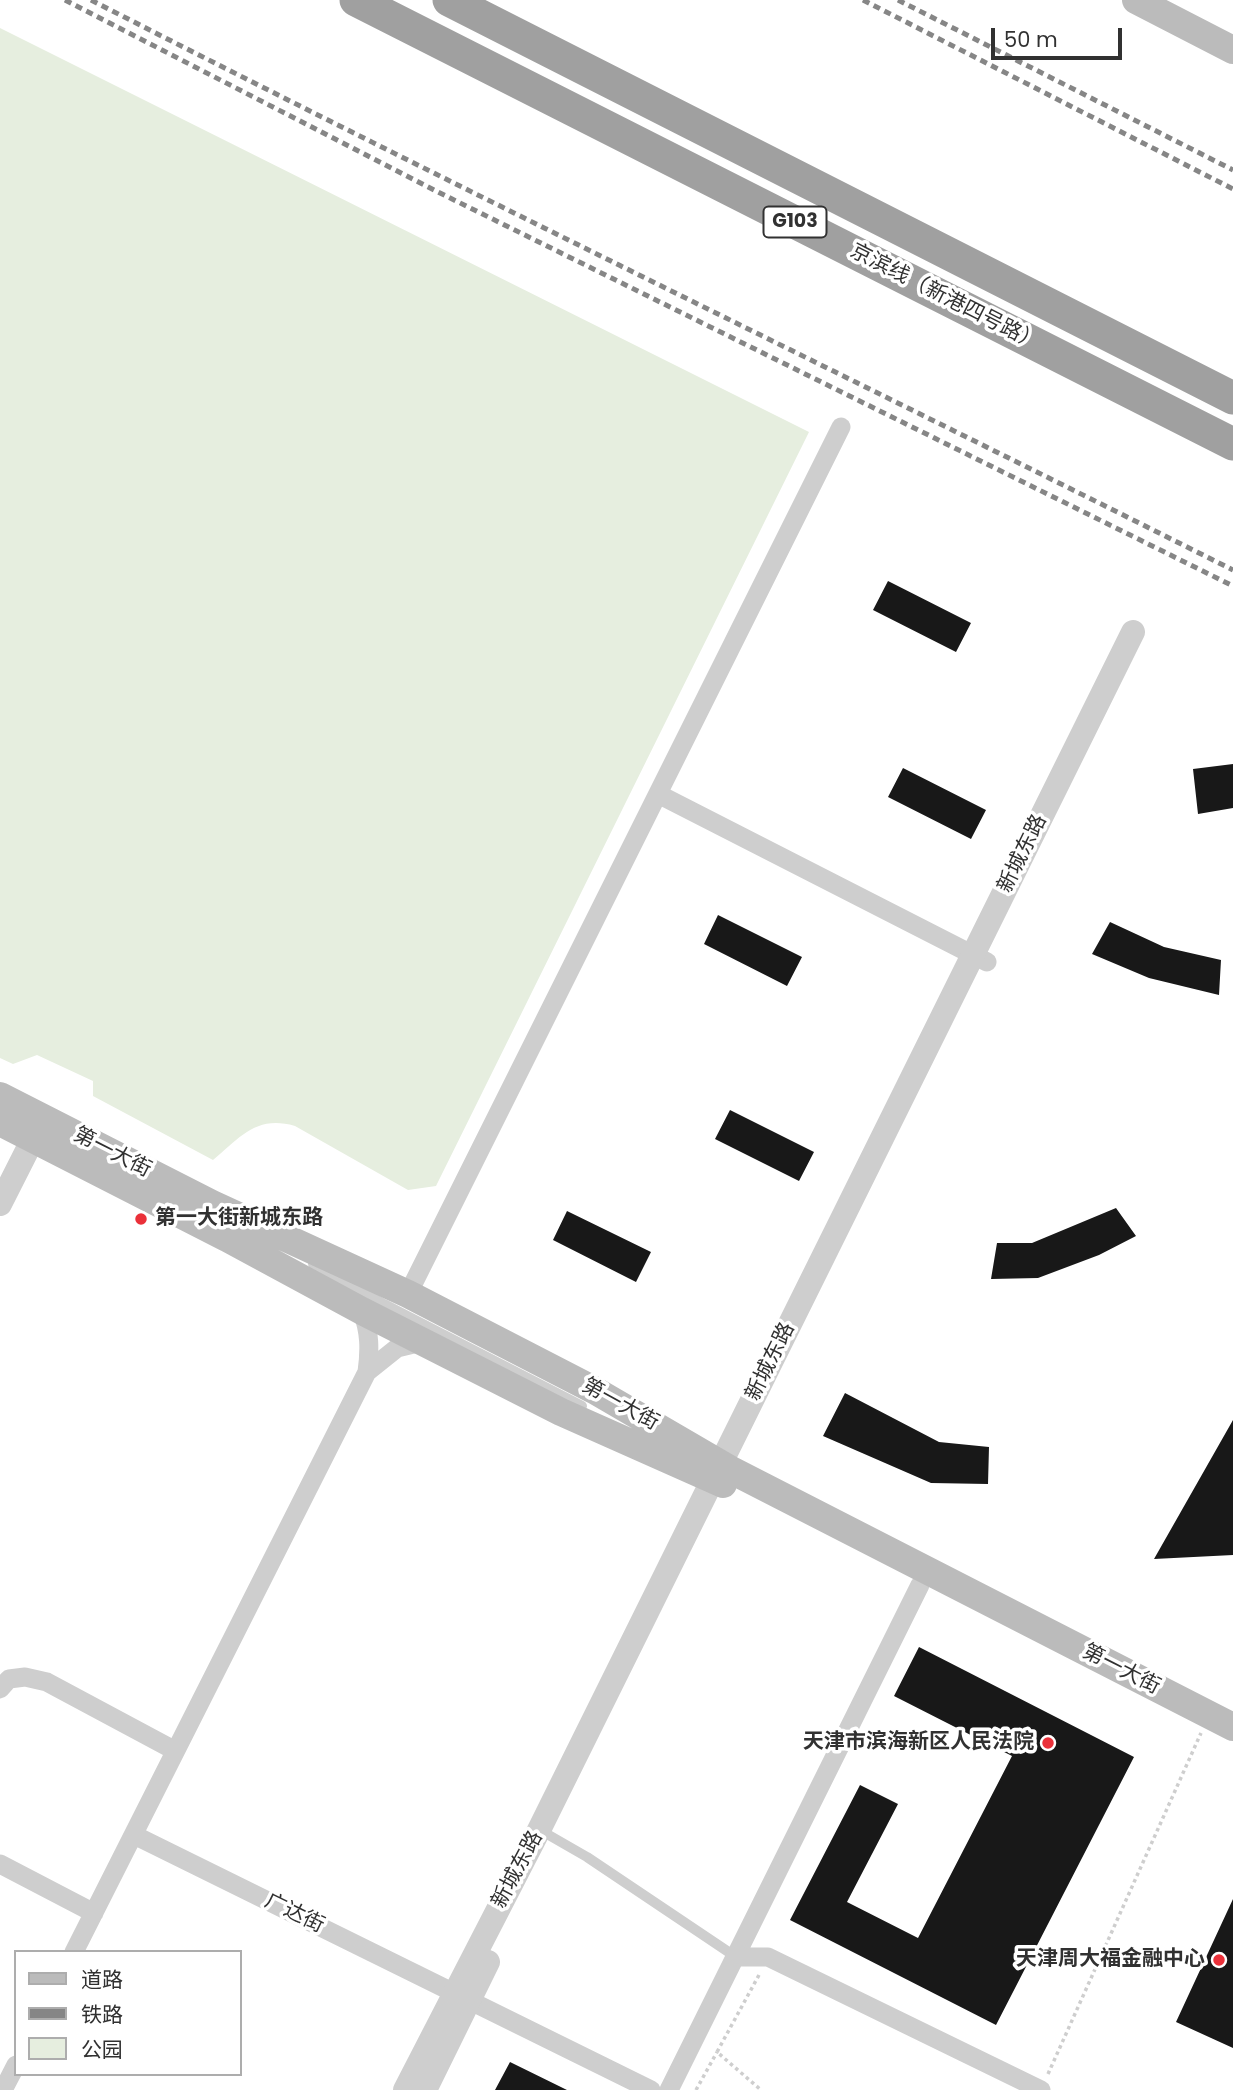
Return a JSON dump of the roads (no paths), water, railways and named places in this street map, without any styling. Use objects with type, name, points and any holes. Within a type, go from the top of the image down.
[{"type":"highway","name":"京滨线（新港四号路）","points":[[356,0],[1233,444]]},
{"type":"highway","name":"京滨线（新港四号路）","points":[[449,0],[1233,398]]},
{"type":"main road","points":[[1136,0],[1233,50]]},
{"type":"main road","points":[[1172,0],[1233,30]]},
{"type":"main road","name":"第一大街","points":[[0,1096],[39,1129],[215,1231],[422,1342],[572,1418],[723,1475],[1233,1727]]},
{"type":"main road","name":"第一大街","points":[[0,1122],[39,1129],[212,1204],[408,1294],[594,1390],[723,1475],[920,1584],[1233,1745]]},
{"type":"street","points":[[408,1294],[841,426]]},
{"type":"street","name":"新城东路","points":[[405,2090],[462,1996],[545,1833],[1141,635]]},
{"type":"street","points":[[658,794],[980,958]]},
{"type":"street","points":[[0,1204],[39,1129]]},
{"type":"street","points":[[75,1950],[134,1835],[174,1749],[367,1372],[370,1346],[362,1311]]},
{"type":"street","points":[[367,1372],[397,1348],[422,1342]]},
{"type":"street","points":[[669,2090],[920,1584]]},
{"type":"street","points":[[0,1689],[9,1679],[25,1677],[47,1682],[174,1749]]},
{"type":"street","name":"广达街","points":[[134,1835],[650,2090]]},
{"type":"street","points":[[0,1864],[94,1913]]},
{"type":"street","points":[[736,1957],[768,1957],[1043,2084]]},
{"type":"street","name":"新城东路","points":[[425,2090],[462,1996]]},
{"type":"street","points":[[3,2090],[14,2069]]},
{"type":"lane","points":[[212,1204],[331,1275],[582,1406]]},
{"type":"lane","points":[[545,1833],[587,1857],[736,1957]]},
{"type":"railway","points":[[65,0],[436,191],[1233,586]]},
{"type":"railway","points":[[91,0],[1233,570]]},
{"type":"railway","points":[[863,0],[1233,189]]},
{"type":"railway","points":[[898,0],[1233,170]]},
{"type":"place","name":"第一大街新城东路","points":[[141,1219]]},
{"type":"place","name":"天津市滨海新区人民法院","points":[[1048,1743]]},
{"type":"place","name":"天津周大福金融中心","points":[[1219,1960]]}]
